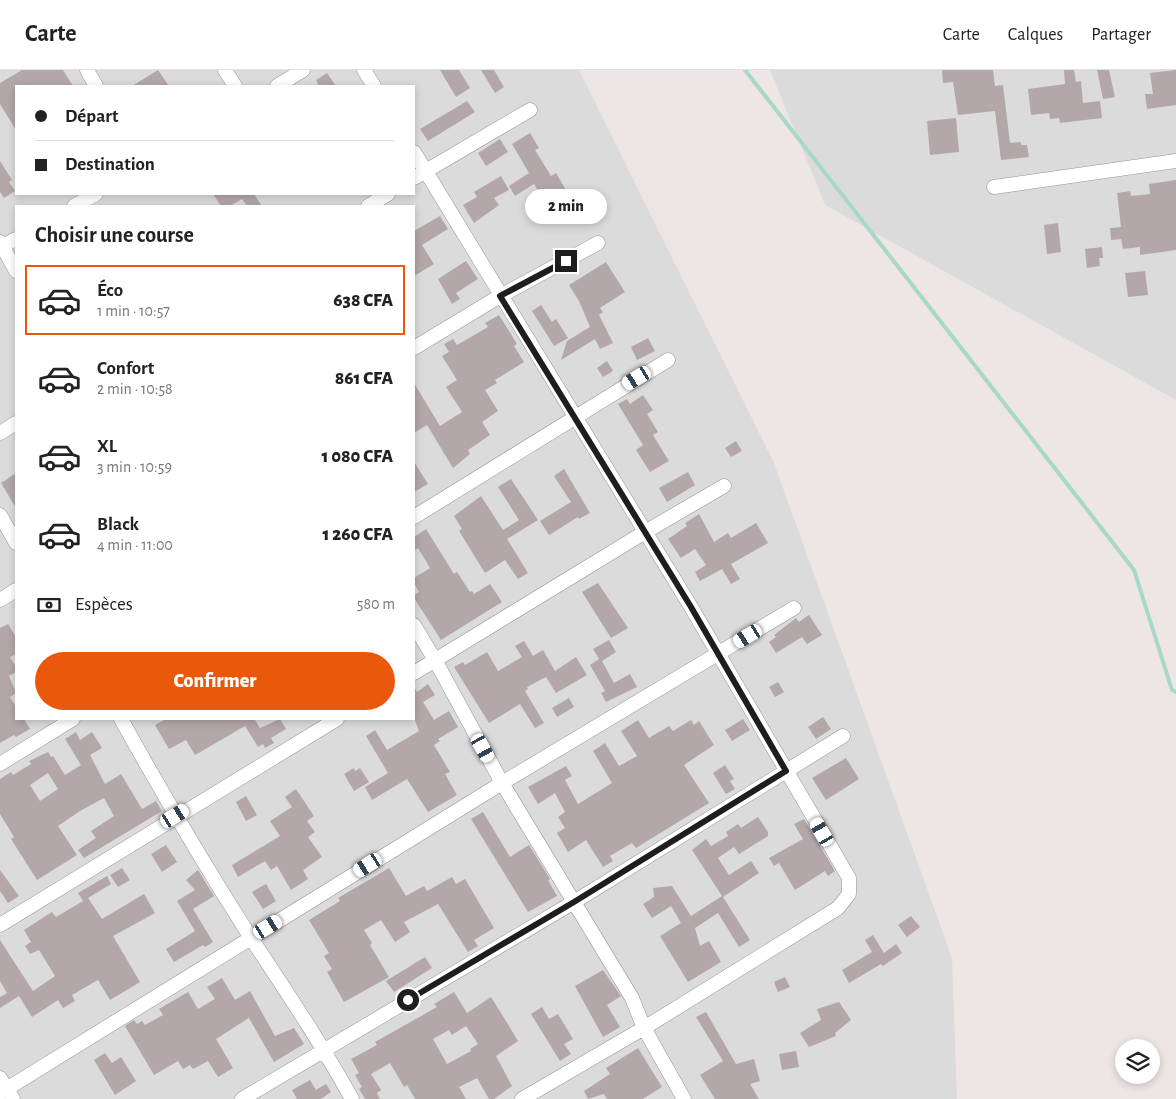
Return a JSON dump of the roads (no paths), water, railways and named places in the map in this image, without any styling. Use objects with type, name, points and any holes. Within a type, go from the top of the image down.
[{"type":"street","points":[[86,70],[95,85]]},
{"type":"street","points":[[225,70],[234,85]]},
{"type":"street","points":[[279,85],[303,70]]},
{"type":"street","points":[[364,70],[373,85]]},
{"type":"street","points":[[420,174],[530,110]]},
{"type":"street","points":[[415,156],[420,174],[500,296],[575,416],[718,654],[849,878],[849,894],[838,908],[644,1028],[522,1099]]},
{"type":"street","points":[[994,187],[1176,161]]},
{"type":"street","points":[[76,205],[94,195]]},
{"type":"street","points":[[370,205],[386,195]]},
{"type":"street","points":[[15,239],[1,244],[15,270]]},
{"type":"street","points":[[415,347],[500,296],[598,243]]},
{"type":"street","points":[[415,516],[668,360]]},
{"type":"street","points":[[0,433],[15,424]]},
{"type":"street","points":[[415,672],[724,486]]},
{"type":"street","points":[[0,515],[15,540]]},
{"type":"street","points":[[0,600],[15,591]]},
{"type":"street","points":[[5,1090],[502,783],[794,608]]},
{"type":"street","points":[[415,627],[502,783],[632,998],[644,1028],[684,1099]]},
{"type":"street","points":[[0,764],[71,720]]},
{"type":"street","points":[[122,720],[175,816],[251,938],[325,1049],[352,1099]]},
{"type":"street","points":[[0,925],[175,816],[335,720]]},
{"type":"street","points":[[242,1099],[574,902],[843,736]]},
{"type":"waterway","points":[[745,70],[1134,570],[1172,690],[1176,692]]}]
